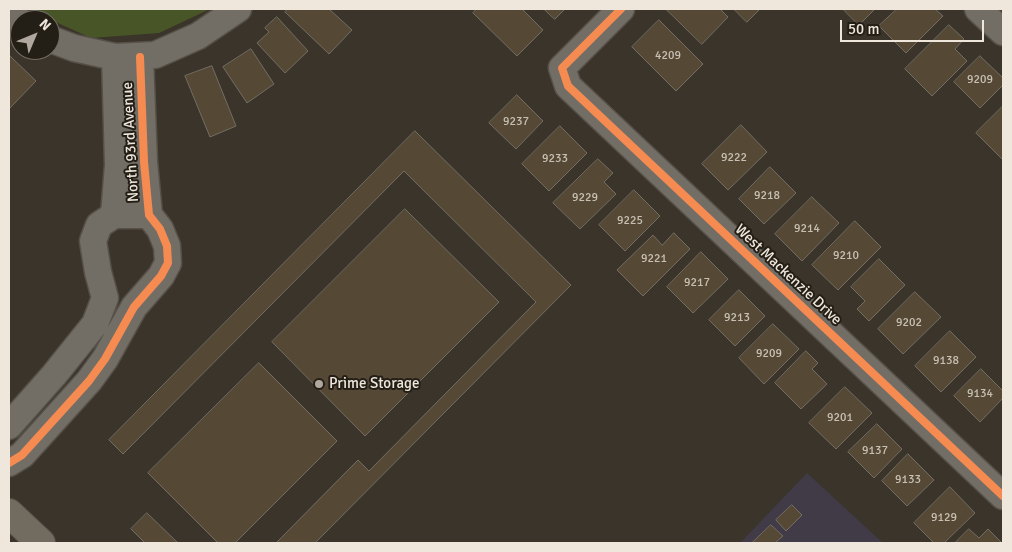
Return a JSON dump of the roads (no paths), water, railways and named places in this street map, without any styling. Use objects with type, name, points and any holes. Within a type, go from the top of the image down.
[{"type":"main road","points":[[9,513],[40,543]]},
{"type":"street","points":[[60,43],[74,48],[115,57],[155,55],[198,36],[238,9]]},
{"type":"street","name":"West Mackenzie Drive","points":[[621,9],[562,68],[568,86],[1003,496]]},
{"type":"street","points":[[978,9],[1003,32]]},
{"type":"street","name":"North 93rd Avenue","points":[[114,215],[118,165],[115,57]]},
{"type":"street","name":"North 93rd Avenue","points":[[9,463],[22,455],[89,381],[105,359],[134,307],[161,276],[168,263],[167,246],[160,229],[149,215],[144,162],[140,57]]},
{"type":"street","name":"North 93rd Avenue","points":[[9,426],[54,375],[95,324],[105,298],[93,241],[99,225],[114,215],[149,215]]},
{"type":"place","name":"Prime Storage","points":[[319,384]]}]
